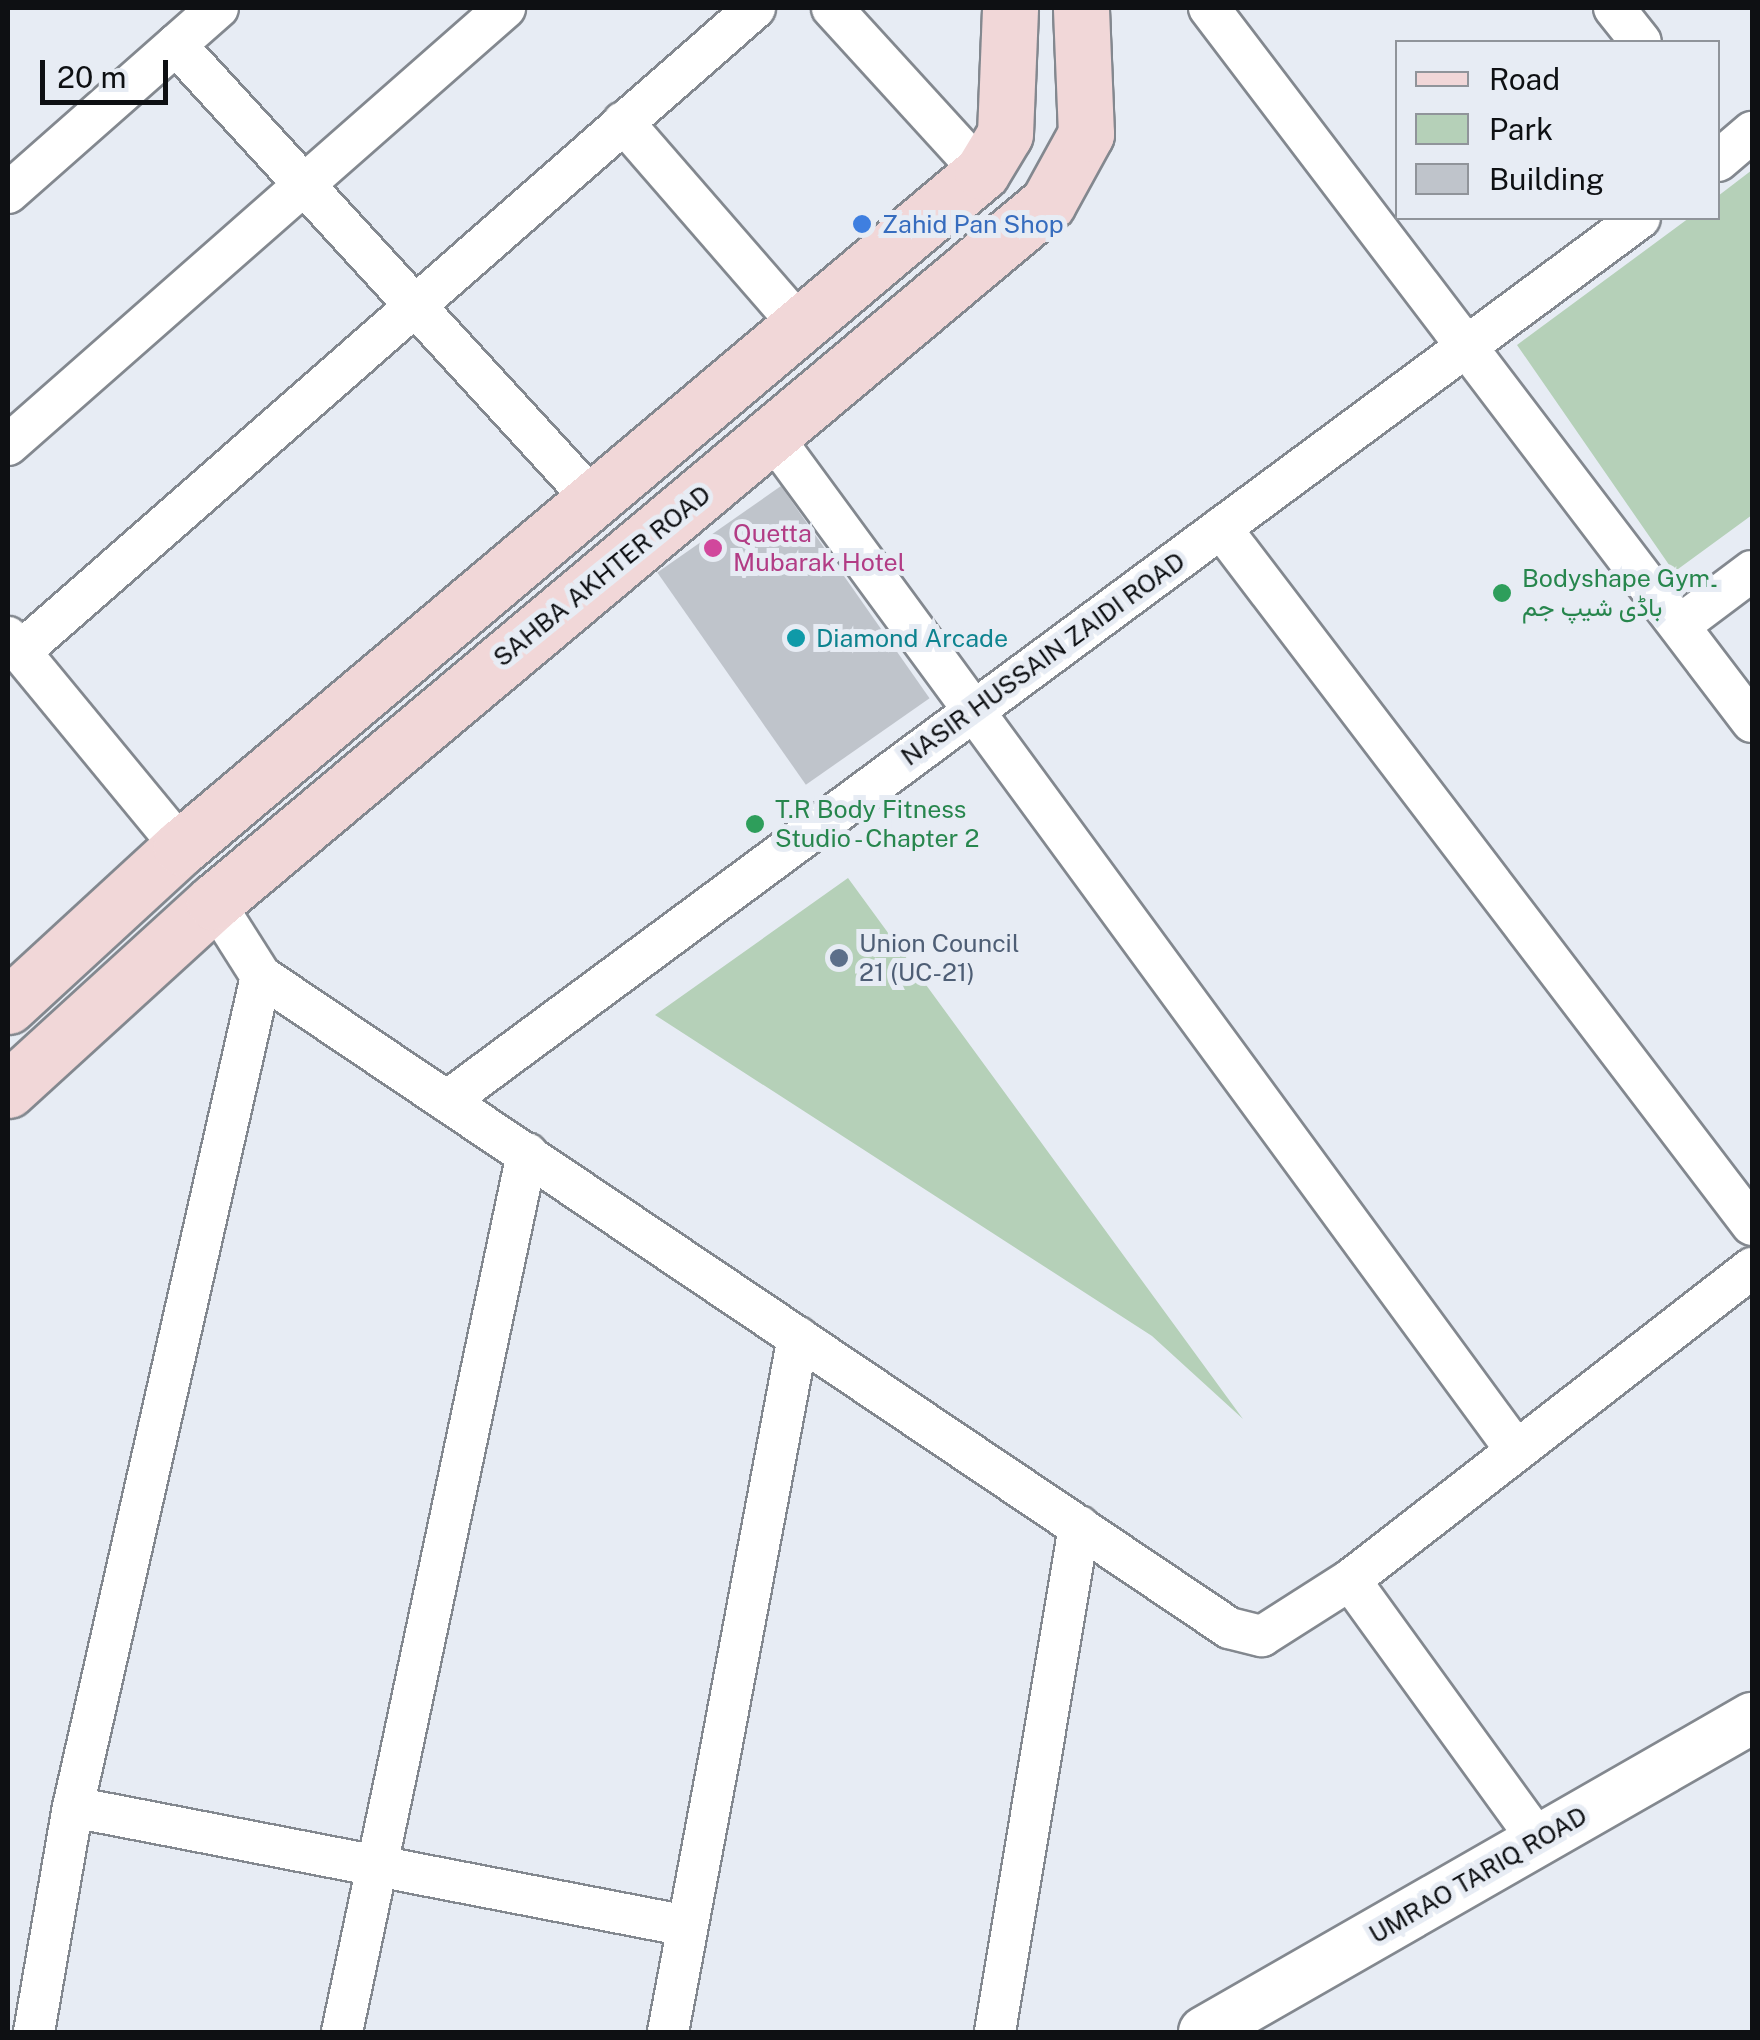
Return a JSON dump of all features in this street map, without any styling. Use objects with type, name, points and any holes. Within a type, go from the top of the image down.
[{"type":"main road","points":[[8,1006],[181,847],[596,503],[798,324],[982,172],[1005,134],[1010,8]]},
{"type":"main road","name":"SAHBA AKHTER ROAD","points":[[8,1090],[214,902],[1048,203],[1086,134],[1081,8]]},
{"type":"street","points":[[8,193],[218,8]]},
{"type":"street","points":[[8,445],[505,8]]},
{"type":"street","points":[[181,847],[14,645],[755,8]]},
{"type":"street","points":[[832,8],[982,172]]},
{"type":"street","points":[[1209,8],[1470,344],[1752,722]]},
{"type":"street","points":[[1614,8],[1639,40]]},
{"type":"street","points":[[176,45],[596,503]]},
{"type":"street","points":[[622,122],[798,324]]},
{"type":"street","name":"NASIR HUSSAIN ZAIDI ROAD","points":[[447,1101],[1637,220]]},
{"type":"street","points":[[773,437],[1515,1450]]},
{"type":"street","points":[[1221,528],[1752,1225]]},
{"type":"street","points":[[1680,625],[1752,572]]},
{"type":"street","points":[[214,902],[261,976],[1229,1628],[1262,1636],[1350,1580],[1752,1268]]},
{"type":"street","points":[[34,2032],[73,1806],[261,976]]},
{"type":"street","points":[[342,2032],[374,1859],[527,1153]]},
{"type":"street","points":[[668,2032],[798,1337]]},
{"type":"street","points":[[995,2032],[1079,1526]]},
{"type":"street","points":[[1350,1580],[1538,1840]]},
{"type":"street","name":"UMRAO TARIQ ROAD","points":[[1204,2032],[1752,1718]]},
{"type":"street","points":[[73,1806],[374,1859],[687,1926]]},
{"type":"green space","points":[[1752,170],[1752,515],[1674,572],[1517,345],[1686,220],[1720,220],[1720,194]]},
{"type":"green space","points":[[848,878],[1243,1419],[1152,1336],[655,1015]]},
{"type":"building","name":"Diamond Arcade","points":[[781,486],[930,698],[806,785],[657,573]]},
{"type":"place","name":"Zahid Pan Shop","points":[[862,224]]},
{"type":"place","name":"Quetta Mubarak Hotel","points":[[713,548]]},
{"type":"place","name":"Bodyshape Gym۔ باڈی شیپ جم","points":[[1502,593]]},
{"type":"place","name":"Diamond Arcade","points":[[796,638]]},
{"type":"place","name":"T.R Body Fitness Studio - Chapter 2","points":[[755,824]]},
{"type":"place","name":"Union Council 21 (UC-21)","points":[[839,958]]}]
